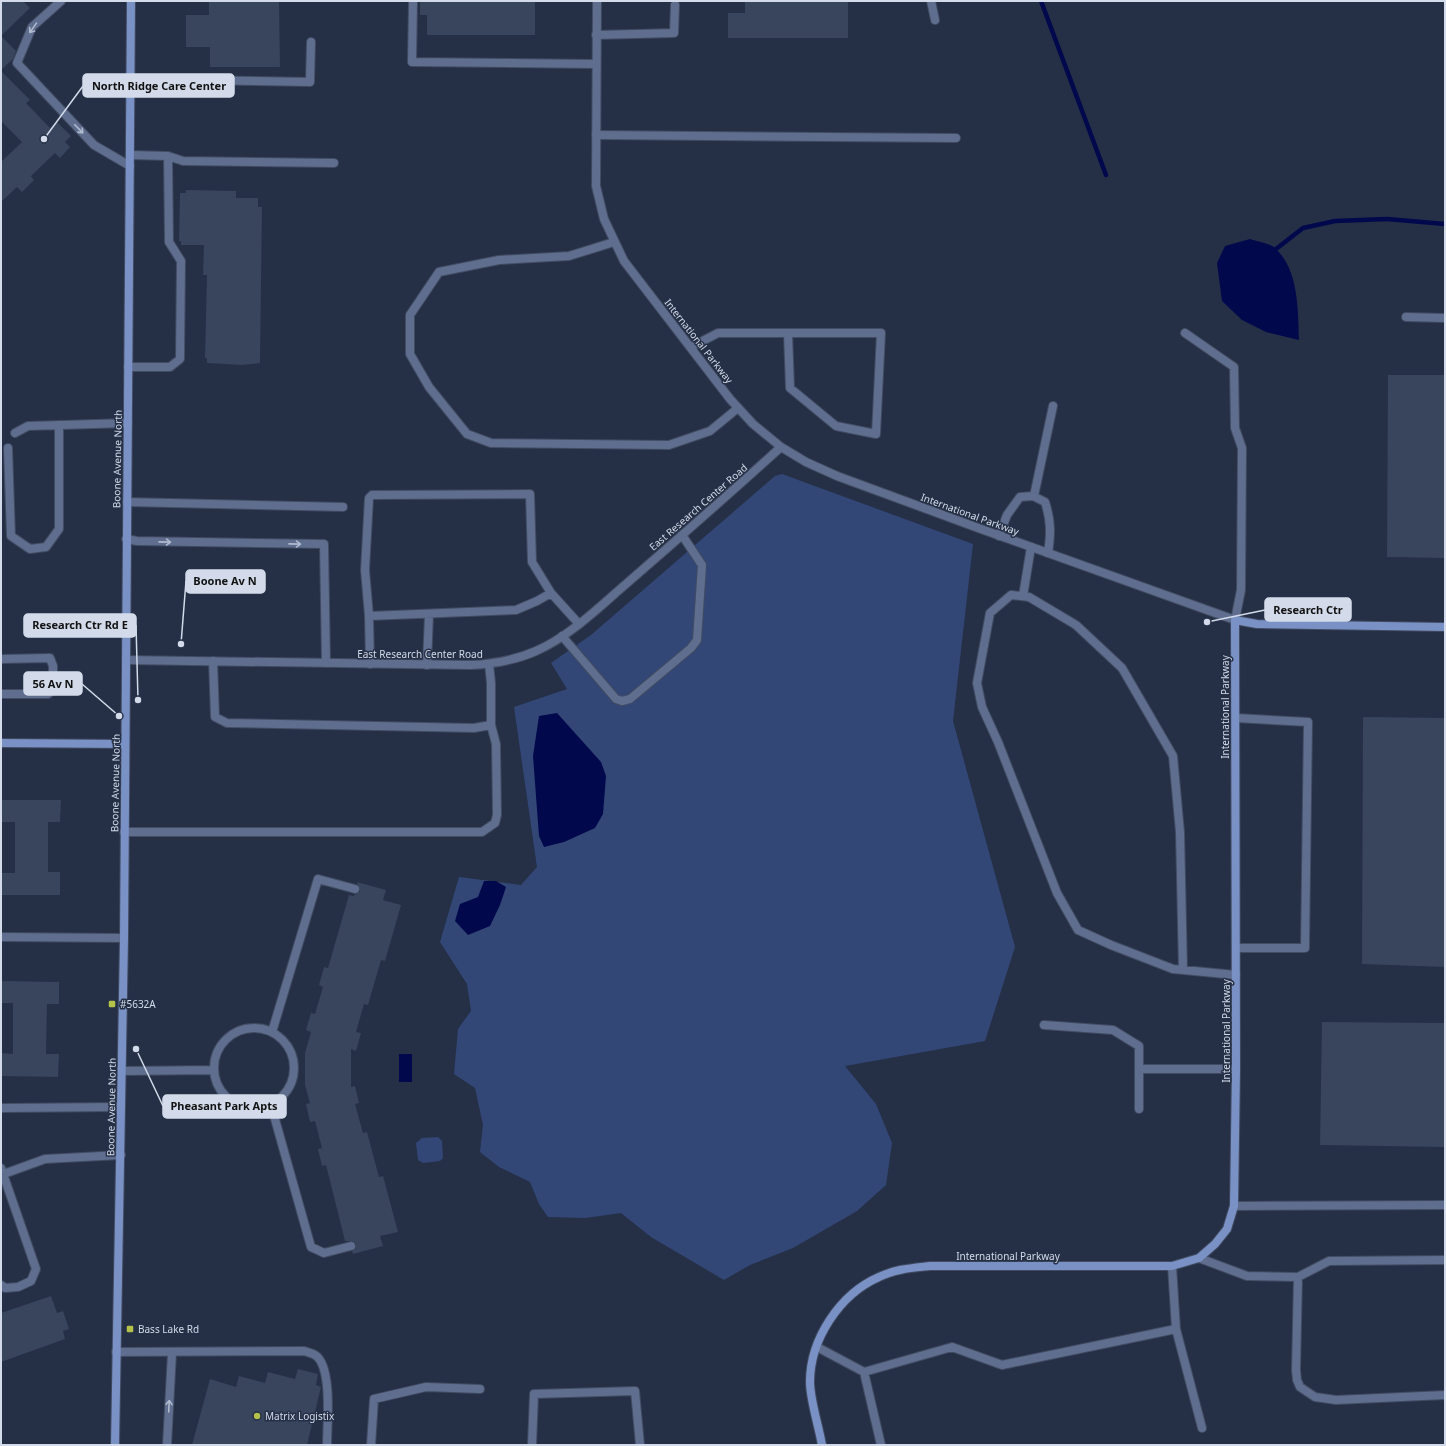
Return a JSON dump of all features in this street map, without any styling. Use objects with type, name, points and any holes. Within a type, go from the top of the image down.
[{"type":"street","points":[[61,1],[32,27],[16,63],[94,145],[130,166]]},
{"type":"street","name":"Boone Avenue North","points":[[115,1445],[124,938],[131,1]]},
{"type":"street","points":[[413,1],[412,62],[596,64]]},
{"type":"street","name":"International Parkway","points":[[597,1],[596,186],[604,219],[624,260],[738,408],[753,424],[781,447],[806,462],[837,476],[999,536],[1235,620],[1236,1069],[1234,1206],[1227,1229],[1199,1258],[1172,1266],[930,1266],[902,1268],[878,1277],[856,1292],[837,1310],[822,1332],[813,1357],[810,1382],[822,1445]]},
{"type":"street","points":[[931,1],[935,20]]},
{"type":"street","points":[[596,35],[674,33],[675,5]]},
{"type":"street","points":[[130,79],[310,82],[311,42]]},
{"type":"street","points":[[596,135],[956,138]]},
{"type":"street","points":[[130,155],[168,156],[182,161],[334,163]]},
{"type":"street","points":[[128,367],[170,367],[180,359],[182,260],[169,242],[168,156]]},
{"type":"street","points":[[614,242],[569,256],[499,260],[439,272],[410,316],[410,354],[429,387],[466,434],[491,443],[668,445],[710,431],[738,408]]},
{"type":"street","points":[[1406,317],[1445,318]]},
{"type":"street","points":[[692,347],[718,333],[788,333],[881,333],[876,434],[836,426],[790,388],[788,333]]},
{"type":"street","points":[[1185,333],[1234,367],[1235,428],[1242,448],[1241,590],[1235,620],[1257,624],[1445,627]]},
{"type":"street","points":[[1034,496],[1053,406]]},
{"type":"street","points":[[15,434],[28,426],[128,423]]},
{"type":"street","points":[[8,448],[11,536],[30,549],[46,547],[59,529],[59,425]]},
{"type":"street","name":"East Research Center Road","points":[[126,660],[427,665],[489,664],[536,651],[579,624],[781,447]]},
{"type":"street","points":[[370,664],[369,616],[365,570],[369,498],[372,495],[530,494],[532,562],[551,593],[579,624]]},
{"type":"street","points":[[999,536],[1008,515],[1020,497],[1034,496],[1045,502],[1050,515],[1051,530],[1048,553]]},
{"type":"street","points":[[127,502],[342,507]]},
{"type":"street","points":[[562,636],[616,699],[622,701],[630,699],[691,648],[697,640],[702,565],[682,535]]},
{"type":"street","points":[[126,539],[144,542],[324,544],[326,663]]},
{"type":"street","points":[[1023,596],[1031,547]]},
{"type":"street","points":[[369,616],[516,610],[551,593]]},
{"type":"street","points":[[1183,970],[1180,832],[1173,756],[1122,668],[1076,624],[1029,597],[1010,595],[990,613],[977,682],[982,707],[998,742],[1057,893],[1078,930],[1110,945],[1173,969],[1183,970],[1236,975]]},
{"type":"street","points":[[427,665],[429,614]]},
{"type":"street","points":[[1,659],[50,658],[53,672],[53,690],[48,694],[1,694]]},
{"type":"street","points":[[213,661],[215,717],[227,723],[474,728],[491,725]]},
{"type":"street","points":[[124,832],[482,832],[495,823],[497,815],[496,744],[491,725],[491,683],[489,664]]},
{"type":"street","points":[[1236,718],[1308,722],[1305,948],[1236,948]]},
{"type":"street","points":[[1,743],[125,744]]},
{"type":"street","points":[[272,1032],[318,879],[355,889]]},
{"type":"street","points":[[1,937],[124,938]]},
{"type":"street","points":[[1044,1025],[1113,1030],[1139,1046],[1139,1109]]},
{"type":"street","points":[[255,1028],[272,1032],[280,1036],[289,1046],[294,1058],[295,1072],[292,1084],[284,1096],[271,1105],[260,1108],[247,1108],[234,1103],[220,1089],[214,1070],[215,1057],[221,1045],[230,1036],[242,1030],[255,1028]]},
{"type":"street","points":[[1139,1069],[1236,1069]]},
{"type":"street","points":[[122,1071],[214,1070]]},
{"type":"street","points":[[271,1105],[311,1247],[324,1253],[351,1246]]},
{"type":"street","points":[[1,1108],[121,1107]]},
{"type":"street","points":[[1,1285],[5,1288],[18,1287],[31,1281],[36,1270],[2,1172],[45,1158],[121,1156]]},
{"type":"street","points":[[1234,1206],[1445,1205]]},
{"type":"street","points":[[1199,1258],[1247,1276],[1298,1277],[1328,1261],[1445,1260]]},
{"type":"street","points":[[1172,1266],[1176,1329],[1202,1428]]},
{"type":"street","points":[[1298,1277],[1296,1370],[1300,1388],[1315,1397],[1336,1400],[1445,1395]]},
{"type":"street","points":[[817,1346],[864,1372],[952,1347],[1002,1365],[1176,1329]]},
{"type":"street","points":[[116,1352],[172,1353],[304,1351],[316,1355],[325,1368],[328,1408],[327,1445]]},
{"type":"street","points":[[167,1445],[172,1353]]},
{"type":"street","points":[[864,1372],[881,1445]]},
{"type":"street","points":[[370,1445],[374,1399],[426,1387],[480,1389]]},
{"type":"street","points":[[532,1445],[534,1394],[635,1391],[640,1445]]},
{"type":"shaded area","points":[[1250,239],[1274,247],[1284,258],[1289,268],[1296,292],[1299,340],[1266,332],[1242,320],[1222,301],[1217,263],[1225,246]]},
{"type":"shaded area","points":[[782,474],[973,544],[953,721],[1015,947],[985,1041],[845,1066],[876,1104],[892,1143],[886,1185],[857,1211],[793,1248],[750,1265],[724,1280],[651,1237],[621,1213],[585,1218],[548,1217],[539,1204],[530,1182],[499,1167],[480,1152],[483,1125],[475,1088],[454,1074],[458,1029],[471,1011],[467,984],[440,942],[459,877],[521,885],[537,867],[514,707],[567,689],[551,663],[591,635],[775,476]]},
{"type":"shaded area","points":[[557,713],[601,762],[606,776],[603,814],[595,828],[564,842],[544,847],[539,836],[533,756],[539,716]]},
{"type":"shaded area","points":[[484,881],[496,881],[506,887],[500,905],[490,926],[468,935],[455,921],[460,904],[478,897]]},
{"type":"shaded area","points":[[399,1054],[412,1054],[412,1082],[399,1082]]},
{"type":"shaded area","points":[[438,1137],[442,1141],[443,1158],[440,1161],[423,1163],[418,1160],[416,1143],[422,1138]]},
{"type":"building","points":[[1,1],[23,1],[30,8],[1,36]]},
{"type":"building","points":[[209,1],[279,1],[280,67],[210,67],[210,47],[186,47],[186,15],[209,15]]},
{"type":"building","points":[[420,1],[535,1],[535,35],[427,35],[427,15],[420,15]]},
{"type":"building","points":[[745,1],[848,1],[848,38],[728,38],[728,13],[745,13]]},
{"type":"building","points":[[1,36],[16,51],[13,59],[1,70]]},
{"type":"building","points":[[1,71],[30,100],[26,103],[50,128],[57,122],[71,136],[65,142],[70,147],[60,158],[55,153],[31,176],[34,180],[22,192],[17,187],[1,202],[1,162],[22,142],[1,121]]},
{"type":"building","points":[[186,190],[236,191],[236,198],[258,198],[258,207],[262,207],[260,363],[242,365],[207,363],[207,358],[205,358],[207,275],[203,275],[204,245],[181,245],[181,241],[179,241],[180,193],[186,193]]},
{"type":"building","points":[[1388,375],[1445,375],[1445,558],[1387,557]]},
{"type":"building","points":[[1363,717],[1445,718],[1445,967],[1362,964]]},
{"type":"building","points":[[2,800],[61,800],[60,822],[48,822],[48,872],[60,872],[60,895],[2,895],[2,873],[15,873],[15,822],[2,822]]},
{"type":"building","points":[[357,882],[386,890],[383,900],[401,905],[385,961],[381,960],[368,1005],[364,1004],[356,1032],[361,1033],[356,1051],[351,1049],[351,1087],[355,1086],[359,1103],[355,1104],[363,1133],[367,1132],[379,1177],[383,1176],[398,1232],[380,1236],[383,1246],[353,1254],[352,1251],[356,1248],[356,1244],[353,1241],[345,1241],[326,1165],[322,1166],[318,1149],[322,1148],[315,1121],[310,1122],[306,1104],[310,1103],[305,1085],[305,1053],[311,1032],[306,1030],[311,1013],[315,1014],[323,987],[319,985],[324,967],[328,968],[349,895],[353,896],[360,891]]},
{"type":"building","points":[[1,981],[59,982],[59,1004],[47,1004],[46,1054],[59,1054],[58,1077],[1,1076],[1,1053],[13,1054],[13,1003],[1,1003]]},
{"type":"building","points":[[1322,1022],[1445,1023],[1445,1147],[1320,1145]]},
{"type":"building","points":[[51,1296],[57,1313],[63,1311],[69,1329],[63,1331],[65,1339],[1,1362],[1,1313]]},
{"type":"building","name":"Matrix Logistix","points":[[298,1369],[318,1374],[316,1385],[321,1387],[307,1445],[192,1445],[210,1379],[236,1387],[239,1376],[265,1383],[268,1372],[295,1379]]},
{"type":"waterway","points":[[1041,1],[1106,175]]},
{"type":"waterway","points":[[1276,249],[1303,228],[1335,221],[1387,219],[1445,224]]},
{"type":"place","name":"North Ridge Care Center","points":[[44,139]]},
{"type":"place","name":"Research Ctr","points":[[1207,622]]},
{"type":"place","name":"Boone Av N","points":[[181,644]]},
{"type":"place","name":"Research Ctr Rd E","points":[[138,700]]},
{"type":"place","name":"56 Av N","points":[[119,716]]},
{"type":"place","name":"#5632A","points":[[112,1004]]},
{"type":"place","name":"Pheasant Park Apts","points":[[136,1049]]},
{"type":"place","name":"Bass Lake Rd","points":[[130,1329]]},
{"type":"place","name":"Matrix Logistix","points":[[257,1416]]}]
